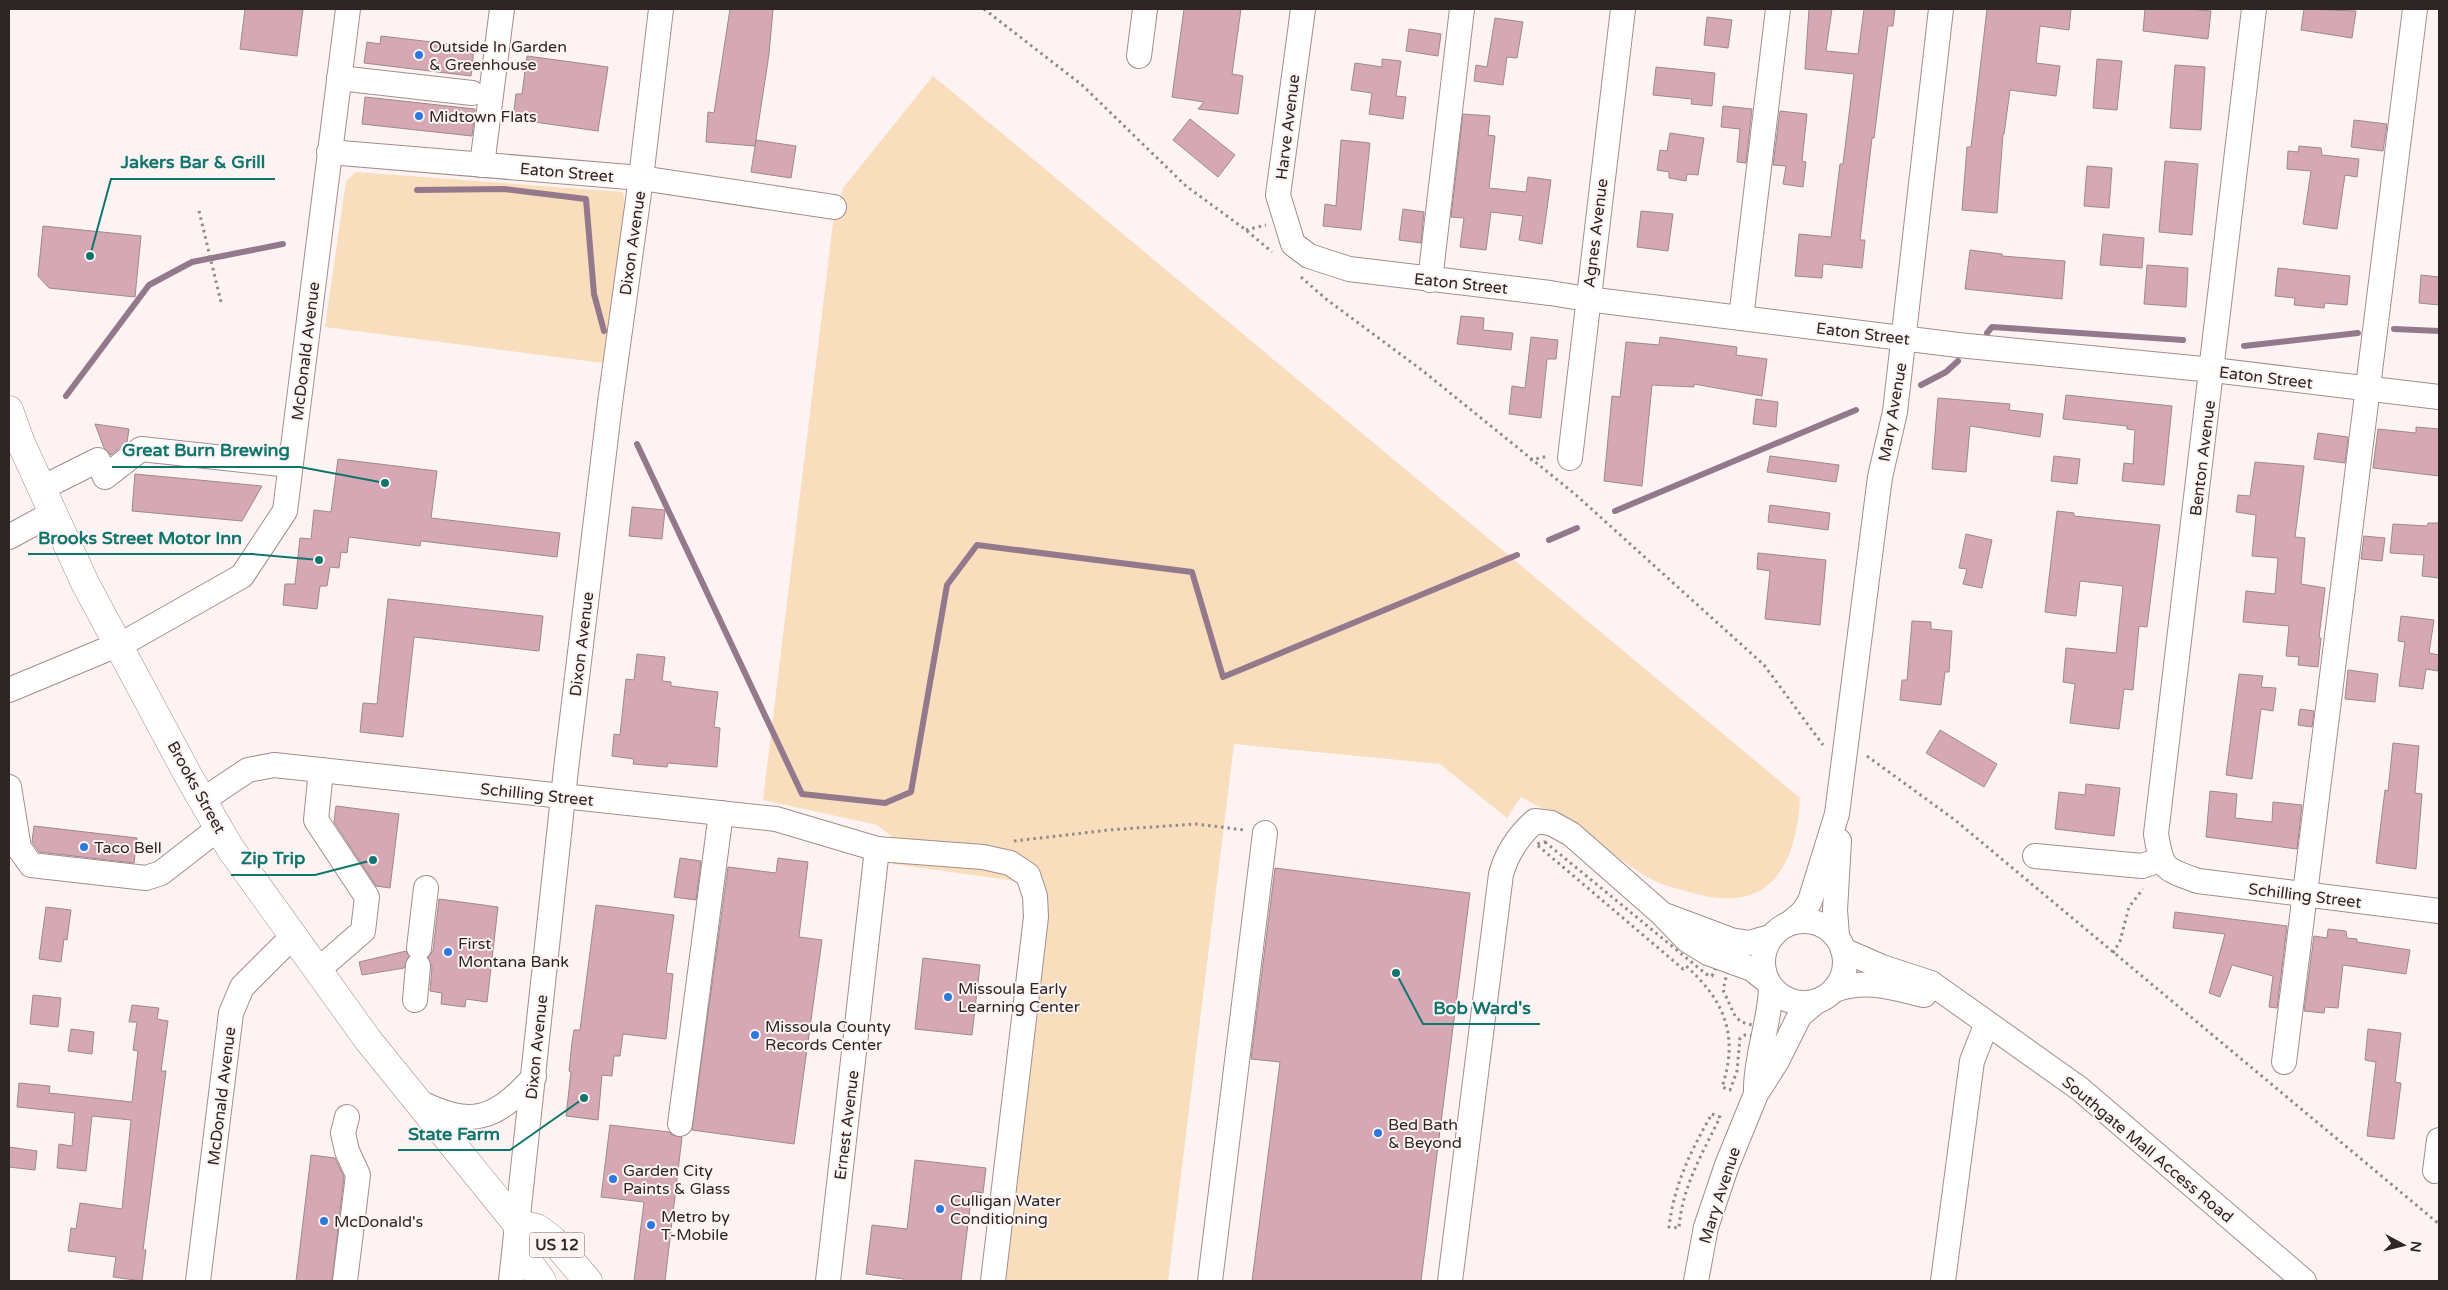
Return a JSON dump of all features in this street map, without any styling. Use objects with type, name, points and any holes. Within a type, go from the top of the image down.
[{"type":"highway","name":"Brooks Street","points":[[9,410],[85,583],[230,848],[368,1040],[517,1224],[524,1256],[542,1281]]},
{"type":"highway","name":"US 12","points":[[517,1224],[537,1228],[553,1240],[588,1281]]},
{"type":"street","name":"McDonald Avenue","points":[[9,690],[68,664],[120,645],[242,576],[285,511],[348,9]]},
{"type":"street","points":[[482,165],[502,9]]},
{"type":"street","name":"Dixon Avenue","points":[[511,1281],[563,798],[610,404],[641,178],[661,9]]},
{"type":"street","points":[[1139,56],[1145,9]]},
{"type":"street","name":"Harve Avenue","points":[[1286,251],[1278,195],[1303,9]]},
{"type":"street","points":[[1430,280],[1462,9]]},
{"type":"street","name":"Agnes Avenue","points":[[1561,456],[1587,299],[1623,9]]},
{"type":"street","points":[[1740,318],[1778,9]]},
{"type":"street","name":"Mary Avenue","points":[[1790,922],[1804,910],[1810,901],[1837,814],[1880,477],[1895,412],[1940,9]]},
{"type":"street","name":"Benton Avenue","points":[[2166,866],[2156,834],[2213,370],[2254,9]]},
{"type":"street","points":[[2284,1062],[2303,895],[2369,390],[2415,9]]},
{"type":"street","points":[[339,78],[472,93]]},
{"type":"street","name":"Eaton Street","points":[[329,152],[641,178],[834,207]]},
{"type":"street","name":"Eaton Street","points":[[1286,251],[1309,256],[1349,269],[1430,280],[1550,293],[1958,345],[2213,370],[2369,390],[2439,396]]},
{"type":"street","points":[[42,488],[98,460],[104,477],[141,449],[290,465]]},
{"type":"street","points":[[9,537],[53,513]]},
{"type":"street","name":"Schilling Street","points":[[203,800],[248,770],[274,765],[563,798],[776,819],[877,849],[984,857],[1010,863],[1028,875],[1035,896],[1036,917],[992,1281]]},
{"type":"street","points":[[318,970],[363,931],[367,897],[316,820],[321,770]]},
{"type":"street","points":[[9,787],[18,848],[31,865],[146,878],[161,873],[219,828]]},
{"type":"street","points":[[680,1124],[721,813]]},
{"type":"street","name":"Mary Avenue","points":[[1837,814],[1839,848],[1835,910],[1840,943]]},
{"type":"street","points":[[1450,1281],[1500,874],[1506,857],[1524,830],[1535,821],[1551,823],[1571,834],[1661,913],[1687,940],[1708,953],[1752,969],[1780,996],[1792,1002],[1804,1003],[1825,996],[1844,971],[1840,943],[1828,928],[1816,922],[1803,920],[1790,922],[1778,929],[1770,937],[1762,959],[1763,970],[1769,985]]},
{"type":"street","points":[[1210,1281],[1265,833]]},
{"type":"street","name":"Ernest Avenue","points":[[828,1281],[877,849]]},
{"type":"street","points":[[2035,856],[2142,866],[2166,866]]},
{"type":"street","name":"Schilling Street","points":[[2166,866],[2198,881],[2439,911]]},
{"type":"street","points":[[415,1000],[426,888]]},
{"type":"street","points":[[1661,913],[1731,940],[1749,942],[1770,937]]},
{"type":"street","name":"McDonald Avenue","points":[[198,1281],[230,1013],[242,987],[294,935]]},
{"type":"street","name":"Southgate Mall Access Road","points":[[1840,943],[1882,967],[1930,983],[2080,1089],[2304,1281]]},
{"type":"street","name":"Southgate Mall Access Road","points":[[1825,996],[1849,984],[1885,986],[1942,999],[1967,1009],[1987,1023]]},
{"type":"street","name":"Mary Avenue","points":[[1752,1102],[1756,1073],[1770,1010],[1769,985]]},
{"type":"street","name":"Mary Avenue","points":[[1696,1281],[1706,1227],[1752,1102],[1777,1061],[1800,1015],[1825,996]]},
{"type":"street","points":[[1943,1281],[1972,1061],[1987,1023]]},
{"type":"street","points":[[417,1101],[440,1112],[474,1116],[489,1115],[502,1108],[534,1077]]},
{"type":"street","points":[[345,1281],[358,1175],[347,1151],[343,1133],[347,1117]]},
{"type":"street","points":[[2435,1171],[2439,1140]]},
{"type":"path","points":[[984,9],[1082,86],[1186,186],[1246,230],[1286,251]]},
{"type":"path","points":[[199,211],[221,302]]},
{"type":"path","points":[[1246,230],[1274,223]]},
{"type":"path","points":[[1300,276],[1326,299],[1423,371],[1530,460],[1576,495],[1764,665],[1818,739],[1825,747],[1830,748]]},
{"type":"path","points":[[1530,460],[1561,456]]},
{"type":"path","points":[[1864,753],[1955,820],[2439,1224]]},
{"type":"path","points":[[1013,841],[1108,830],[1196,824],[1265,833]]},
{"type":"path","points":[[1544,842],[1706,974],[1712,976],[1717,965],[1728,969],[1724,990],[1735,1016],[1741,1022],[1756,1026],[1755,1036],[1745,1035],[1740,1038],[1737,1072],[1730,1090],[1722,1087],[1730,1050],[1728,1028],[1712,992],[1686,966],[1684,969],[1536,844],[1544,842]]},
{"type":"path","points":[[2113,953],[2120,941],[2129,906],[2145,885]]},
{"type":"path","points":[[1712,1114],[1720,1117],[1689,1182],[1681,1207],[1679,1228],[1669,1227],[1672,1203],[1680,1177],[1712,1114]]},
{"type":"shaded area","points":[[933,76],[1800,798],[1792,846],[1784,866],[1772,881],[1757,892],[1739,898],[1716,898],[1657,882],[1642,874],[1571,824],[1521,797],[1507,818],[1440,764],[1234,744],[1168,1281],[984,1281],[1025,899],[1021,884],[1009,880],[893,864],[894,838],[877,825],[763,800],[833,223],[843,188]]},
{"type":"shaded area","points":[[356,172],[623,192],[625,206],[603,363],[325,327],[346,181]]},
{"type":"building","points":[[245,9],[303,9],[297,56],[240,49]]},
{"type":"building","points":[[730,9],[773,9],[769,54],[755,146],[706,142],[708,112],[714,113]]},
{"type":"building","points":[[1184,9],[1241,9],[1232,74],[1243,76],[1238,114],[1198,109],[1204,102],[1172,97]]},
{"type":"building","points":[[1809,9],[1832,9],[1826,51],[1858,54],[1864,9],[1895,9],[1893,26],[1888,26],[1874,138],[1872,138],[1860,240],[1865,240],[1862,268],[1823,264],[1822,278],[1795,276],[1799,234],[1831,237],[1840,164],[1843,164],[1854,74],[1805,69]]},
{"type":"building","points":[[1987,9],[2071,9],[2069,30],[2040,26],[2036,63],[2060,66],[2056,96],[2010,90],[2003,134],[1997,213],[1962,210],[1967,147],[1971,147]]},
{"type":"building","points":[[2145,9],[2211,11],[2208,39],[2143,31]]},
{"type":"building","points":[[2304,9],[2356,11],[2352,38],[2301,30]]},
{"type":"building","points":[[1707,17],[1732,20],[1728,48],[1704,45]]},
{"type":"building","points":[[1495,18],[1523,22],[1517,58],[1507,57],[1503,85],[1474,81],[1476,65],[1487,67]]},
{"type":"building","points":[[1409,29],[1441,34],[1438,56],[1406,51]]},
{"type":"building","name":"Outside In Garden & Greenhouse","points":[[381,36],[474,47],[471,76],[364,63],[367,42],[380,44]]},
{"type":"building","points":[[527,56],[608,67],[598,131],[513,119],[516,94],[522,94]]},
{"type":"building","points":[[1382,59],[1401,61],[1396,96],[1406,97],[1403,119],[1369,114],[1372,93],[1351,90],[1355,63],[1382,67]]},
{"type":"building","points":[[2097,59],[2122,61],[2117,110],[2093,108]]},
{"type":"building","points":[[2175,65],[2205,67],[2201,130],[2170,128]]},
{"type":"building","points":[[1656,67],[1715,73],[1712,106],[1691,104],[1692,99],[1653,95]]},
{"type":"building","name":"Midtown Flats","points":[[365,97],[475,109],[472,136],[362,124]]},
{"type":"building","points":[[1723,106],[1752,109],[1746,163],[1737,162],[1740,129],[1721,127]]},
{"type":"building","points":[[1780,111],[1807,114],[1802,161],[1806,162],[1803,187],[1783,184],[1786,166],[1773,165]]},
{"type":"building","points":[[1463,114],[1490,116],[1488,135],[1495,136],[1489,188],[1526,192],[1528,177],[1551,180],[1542,244],[1519,240],[1523,216],[1491,212],[1486,250],[1460,247],[1464,218],[1451,217]]},
{"type":"building","points":[[1190,119],[1235,155],[1218,177],[1173,140]]},
{"type":"building","points":[[2354,120],[2387,124],[2383,151],[2351,147]]},
{"type":"building","points":[[1670,133],[1704,138],[1698,175],[1687,174],[1686,181],[1669,178],[1669,172],[1657,170],[1660,150],[1667,151]]},
{"type":"building","points":[[756,140],[796,146],[791,178],[751,172]]},
{"type":"building","points":[[1341,140],[1370,143],[1361,230],[1323,226],[1325,204],[1336,206]]},
{"type":"building","points":[[2299,146],[2321,148],[2322,155],[2359,159],[2357,177],[2345,175],[2337,229],[2303,224],[2311,171],[2287,169],[2288,151],[2298,152]]},
{"type":"building","points":[[2165,161],[2198,164],[2192,235],[2159,232]]},
{"type":"building","points":[[2087,166],[2112,168],[2109,208],[2084,206]]},
{"type":"building","points":[[1403,209],[1424,212],[1421,243],[1399,240]]},
{"type":"building","points":[[1641,211],[1673,214],[1668,251],[1637,247]]},
{"type":"building","points":[[43,226],[141,236],[135,297],[49,288],[38,276]]},
{"type":"building","points":[[2103,234],[2144,238],[2142,268],[2100,265]]},
{"type":"building","points":[[1970,250],[2002,254],[2002,256],[2065,261],[2062,299],[1965,289]]},
{"type":"building","points":[[2147,265],[2188,268],[2186,307],[2144,304]]},
{"type":"building","points":[[2278,268],[2350,276],[2347,305],[2325,303],[2324,308],[2294,305],[2295,298],[2275,296]]},
{"type":"building","points":[[2421,275],[2439,277],[2439,305],[2419,303]]},
{"type":"building","points":[[1461,316],[1484,318],[1483,330],[1513,333],[1511,350],[1457,344]]},
{"type":"building","points":[[1531,337],[1558,340],[1556,359],[1547,359],[1541,418],[1509,414],[1512,386],[1525,388]]},
{"type":"building","points":[[1660,337],[1737,347],[1736,355],[1767,359],[1762,396],[1694,384],[1694,387],[1652,385],[1642,486],[1604,481],[1612,396],[1620,397],[1626,342],[1659,345]]},
{"type":"building","points":[[2066,395],[2172,406],[2164,485],[2122,481],[2124,463],[2133,464],[2135,430],[2127,429],[2127,426],[2063,419]]},
{"type":"building","points":[[1938,398],[2010,404],[2009,410],[2043,414],[2040,437],[1970,426],[1966,472],[1932,469]]},
{"type":"building","points":[[1756,399],[1778,402],[1776,427],[1753,424]]},
{"type":"building","points":[[95,424],[129,429],[127,442],[111,455],[104,448]]},
{"type":"building","points":[[2416,427],[2439,429],[2439,476],[2373,468],[2378,429],[2416,433]]},
{"type":"building","points":[[2318,433],[2348,437],[2345,463],[2314,459]]},
{"type":"building","points":[[1770,456],[1839,465],[1836,482],[1767,472]]},
{"type":"building","points":[[2054,456],[2080,459],[2077,484],[2051,481]]},
{"type":"building","points":[[338,459],[437,471],[431,518],[560,533],[557,557],[421,541],[420,546],[349,537],[347,553],[341,552],[339,568],[330,567],[327,586],[320,586],[317,609],[283,605],[285,584],[295,584],[300,538],[311,539],[314,510],[331,512]]},
{"type":"building","points":[[2255,462],[2304,466],[2295,537],[2305,538],[2301,584],[2325,588],[2319,638],[2321,638],[2318,667],[2298,665],[2299,657],[2286,656],[2289,626],[2243,622],[2246,591],[2275,594],[2278,558],[2252,556],[2256,515],[2236,512],[2238,495],[2250,496]]},
{"type":"building","points":[[135,474],[262,486],[242,521],[132,511]]},
{"type":"building","points":[[1770,505],[1830,513],[1828,530],[1768,522]]},
{"type":"building","points":[[632,507],[665,510],[662,539],[629,536]]},
{"type":"building","points":[[2057,511],[2074,513],[2074,516],[2160,525],[2147,627],[2139,626],[2133,690],[2124,689],[2119,729],[2070,723],[2075,684],[2063,682],[2066,648],[2116,653],[2123,586],[2080,581],[2076,616],[2045,612]]},
{"type":"building","points":[[2428,523],[2439,523],[2439,578],[2422,576],[2424,555],[2390,553],[2393,524],[2427,526]]},
{"type":"building","points":[[1966,534],[1992,540],[1982,588],[1963,584],[1967,569],[1959,568]]},
{"type":"building","points":[[2364,536],[2385,538],[2382,561],[2361,559]]},
{"type":"building","points":[[1758,553],[1826,560],[1820,625],[1765,619],[1770,571],[1757,569]]},
{"type":"building","points":[[388,599],[543,616],[539,651],[414,637],[403,737],[360,732],[363,703],[377,704]]},
{"type":"building","points":[[2401,616],[2434,620],[2429,653],[2439,655],[2438,671],[2426,669],[2423,689],[2399,686],[2405,642],[2398,641]]},
{"type":"building","points":[[1912,621],[1931,622],[1931,629],[1952,631],[1949,672],[1945,672],[1941,705],[1900,700],[1902,680],[1907,680]]},
{"type":"building","points":[[637,654],[665,657],[662,681],[671,682],[671,686],[718,692],[714,727],[720,728],[717,767],[668,763],[667,767],[633,764],[634,759],[612,756],[614,734],[620,735],[626,679],[634,680]]},
{"type":"building","points":[[2348,670],[2378,674],[2375,702],[2345,699]]},
{"type":"building","points":[[2239,674],[2263,676],[2261,687],[2276,688],[2273,711],[2261,709],[2252,779],[2226,775]]},
{"type":"building","points":[[2300,709],[2314,711],[2312,727],[2298,725]]},
{"type":"building","points":[[1940,730],[1997,764],[1984,787],[1926,753]]},
{"type":"building","points":[[2393,743],[2419,746],[2415,793],[2422,794],[2416,869],[2376,863],[2385,790],[2388,791]]},
{"type":"building","points":[[2086,784],[2120,788],[2114,836],[2055,829],[2059,792],[2085,795]]},
{"type":"building","points":[[2210,791],[2237,794],[2235,818],[2272,822],[2273,802],[2302,805],[2297,849],[2206,837]]},
{"type":"building","points":[[336,806],[399,814],[390,888],[376,886],[334,822]]},
{"type":"building","name":"Taco Bell","points":[[34,826],[137,838],[134,863],[39,852],[32,842]]},
{"type":"building","points":[[680,858],[701,861],[696,900],[674,897]]},
{"type":"building","name":"Missoula County Records Center","points":[[778,858],[808,862],[799,937],[822,940],[794,1144],[692,1130],[728,867],[776,873]]},
{"type":"building","points":[[1275,868],[1470,893],[1421,1281],[1252,1281],[1280,1062],[1251,1059]]},
{"type":"building","name":"First Montana Bank","points":[[439,899],[498,907],[487,1002],[466,999],[465,1007],[441,1004],[442,993],[430,991],[432,967],[428,958],[433,950]]},
{"type":"building","points":[[596,905],[674,915],[666,973],[673,974],[666,1039],[623,1034],[620,1056],[614,1056],[612,1076],[602,1075],[598,1120],[566,1116],[572,1042],[574,1030],[580,1030]]},
{"type":"building","points":[[46,907],[71,910],[67,940],[64,939],[61,962],[39,959]]},
{"type":"building","points":[[2175,912],[2287,926],[2277,1008],[2269,1007],[2273,976],[2232,965],[2220,997],[2209,993],[2225,934],[2173,928]]},
{"type":"building","points":[[2328,929],[2346,931],[2347,938],[2357,939],[2357,942],[2410,950],[2406,974],[2343,965],[2338,1008],[2325,1007],[2324,1013],[2304,1011],[2314,936],[2327,938]]},
{"type":"building","points":[[406,951],[409,956],[404,968],[362,975],[359,962]]},
{"type":"building","name":"Missoula Early Learning Center","points":[[923,958],[980,965],[972,1035],[915,1029]]},
{"type":"building","points":[[33,995],[61,998],[58,1027],[30,1024]]},
{"type":"building","points":[[132,1005],[159,1008],[157,1019],[168,1021],[161,1071],[166,1071],[143,1250],[146,1250],[142,1281],[113,1277],[116,1257],[68,1251],[71,1228],[76,1229],[80,1203],[122,1209],[131,1120],[92,1116],[86,1171],[57,1168],[59,1144],[72,1146],[75,1113],[17,1107],[19,1083],[50,1086],[49,1093],[132,1102],[138,1051],[133,1050],[137,1022],[129,1022]]},
{"type":"building","points":[[71,1029],[94,1032],[92,1054],[68,1051]]},
{"type":"building","points":[[2368,1029],[2401,1033],[2395,1082],[2401,1083],[2394,1139],[2367,1136],[2376,1062],[2365,1060]]},
{"type":"building","points":[[610,1125],[669,1132],[672,1135],[682,1137],[665,1281],[634,1281],[644,1202],[601,1197]]},
{"type":"building","points":[[9,1147],[37,1151],[35,1170],[9,1167]]},
{"type":"building","name":"McDonald's","points":[[311,1155],[335,1158],[344,1177],[332,1281],[296,1281]]},
{"type":"building","name":"Culligan Water Conditioning","points":[[915,1160],[986,1168],[983,1193],[972,1191],[961,1281],[904,1281],[904,1279],[866,1274],[872,1225],[907,1229]]},
{"type":"waterway","points":[[417,190],[504,189],[586,199],[594,294],[604,331]]},
{"type":"waterway","points":[[66,396],[149,285],[192,262],[283,244]]},
{"type":"waterway","points":[[1987,333],[1992,327],[2183,340]]},
{"type":"waterway","points":[[2394,329],[2439,331]]},
{"type":"waterway","points":[[2244,346],[2358,333]]},
{"type":"waterway","points":[[1921,385],[1946,372],[1958,361]]},
{"type":"waterway","points":[[1615,511],[1856,410]]},
{"type":"waterway","points":[[637,444],[802,794],[885,803],[911,792],[947,585],[977,545],[1192,572],[1223,677],[1517,555]]},
{"type":"waterway","points":[[1549,540],[1577,528]]},
{"type":"place","name":"Outside In Garden & Greenhouse","points":[[419,55]]},
{"type":"place","name":"Midtown Flats","points":[[419,116]]},
{"type":"place","name":"Jakers Bar & Grill","points":[[90,256]]},
{"type":"place","name":"Great Burn Brewing","points":[[385,483]]},
{"type":"place","name":"Brooks Street Motor Inn","points":[[319,560]]},
{"type":"place","name":"Taco Bell","points":[[84,847]]},
{"type":"place","name":"Zip Trip","points":[[373,860]]},
{"type":"place","name":"First Montana Bank","points":[[448,952]]},
{"type":"place","name":"Bob Ward's","points":[[1396,973]]},
{"type":"place","name":"Missoula Early Learning Center","points":[[948,997]]},
{"type":"place","name":"Missoula County Records Center","points":[[755,1035]]},
{"type":"place","name":"State Farm","points":[[584,1098]]},
{"type":"place","name":"Bed Bath & Beyond","points":[[1378,1133]]},
{"type":"place","name":"Garden City Paints & Glass","points":[[613,1179]]},
{"type":"place","name":"Culligan Water Conditioning","points":[[940,1209]]},
{"type":"place","name":"McDonald's","points":[[324,1221]]},
{"type":"place","name":"Metro by T-Mobile","points":[[651,1225]]}]
